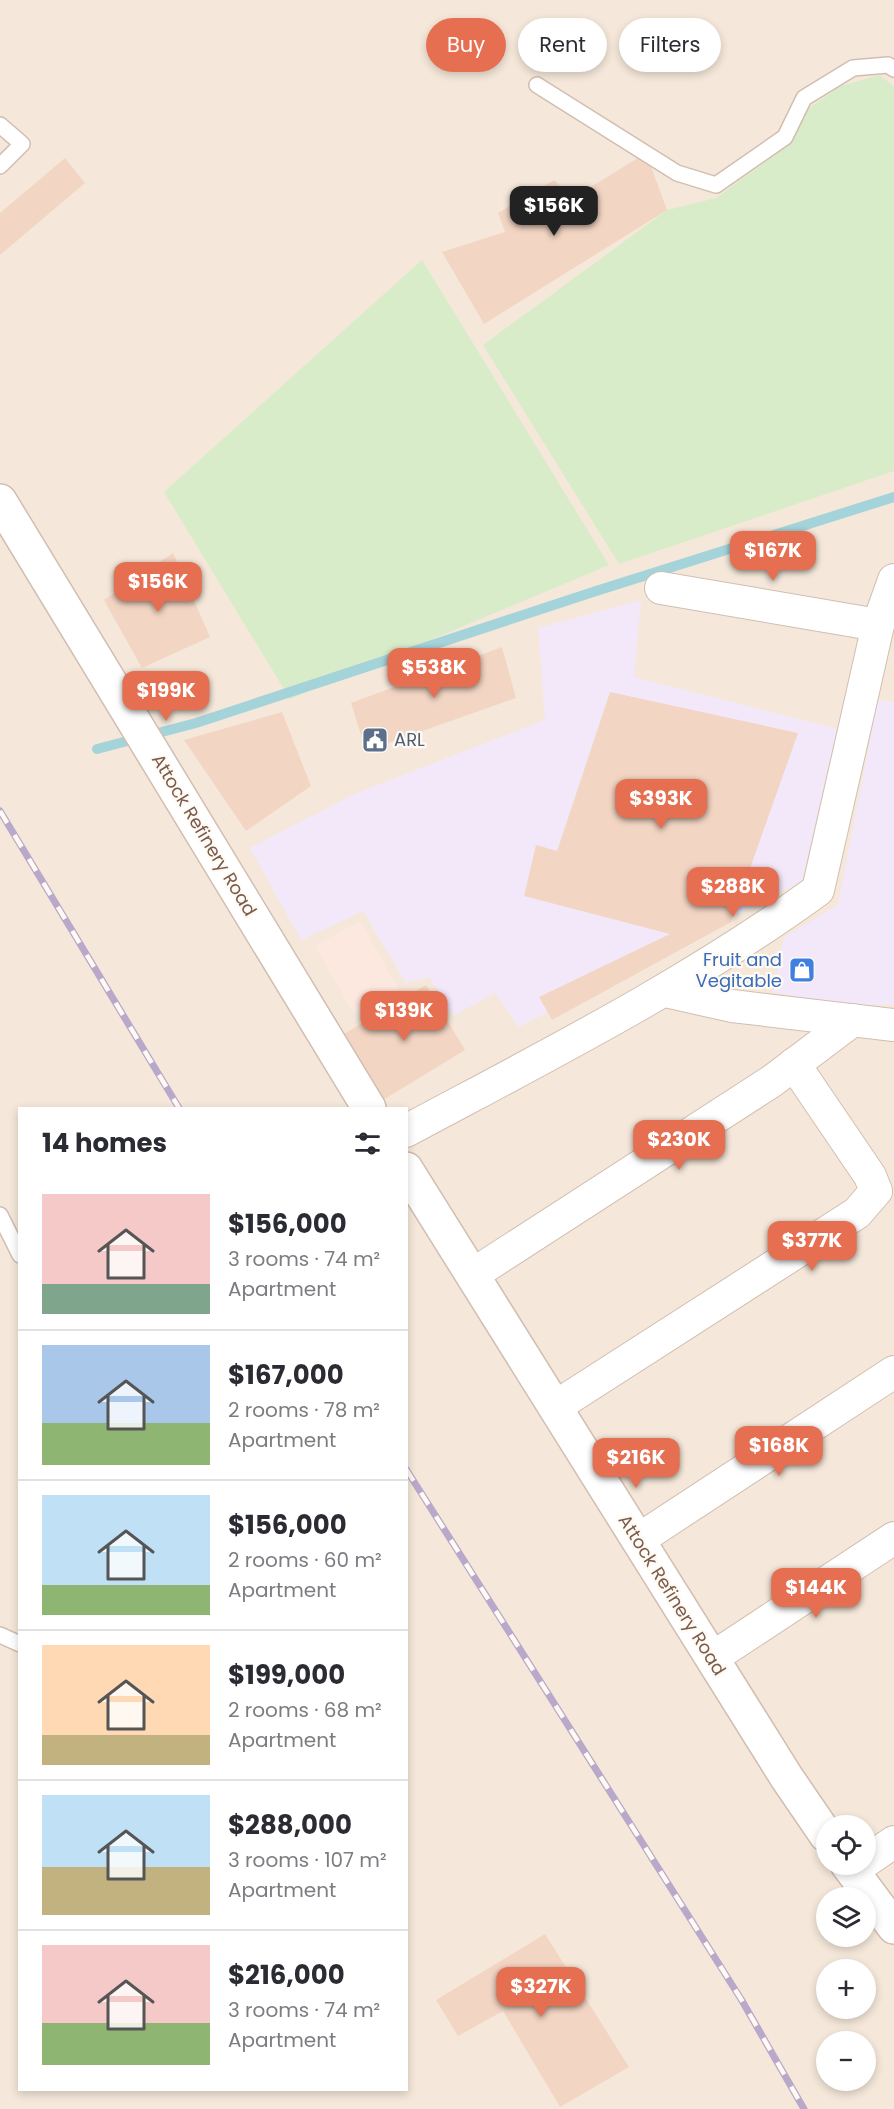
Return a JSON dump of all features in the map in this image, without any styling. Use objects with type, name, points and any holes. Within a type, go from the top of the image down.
[{"type":"street","name":"Attock Refinery Road","points":[[0,501],[368,1107]]},
{"type":"street","points":[[408,1130],[665,991],[772,923],[818,890],[878,625],[894,580]]},
{"type":"street","points":[[661,588],[878,625]]},
{"type":"street","points":[[665,991],[732,1006],[894,1025]]},
{"type":"street","points":[[472,1275],[794,1064],[853,1020]]},
{"type":"street","points":[[555,1407],[857,1213],[876,1191],[870,1176],[794,1064]]},
{"type":"street","name":"Attock Refinery Road","points":[[408,1173],[787,1778],[816,1820]]},
{"type":"street","points":[[638,1540],[894,1372]]},
{"type":"street","points":[[712,1658],[894,1538]]},
{"type":"street","points":[[876,1853],[894,1842]]},
{"type":"street","points":[[862,1875],[894,1926]]},
{"type":"lane","points":[[537,85],[676,173],[716,185],[785,137],[804,98],[853,68],[888,65],[894,69]]},
{"type":"lane","points":[[0,124],[22,144],[0,166]]},
{"type":"lane","points":[[0,1215],[18,1251]]},
{"type":"lane","points":[[0,1635],[18,1643]]},
{"type":"shaded area","points":[[0,0],[894,0],[894,2109],[0,2109]]},
{"type":"shaded area","points":[[641,600],[634,677],[837,729],[802,881],[519,1027],[495,993],[453,1016],[429,977],[406,983],[363,911],[301,940],[250,848],[354,794],[545,720],[538,628]]},
{"type":"shaded area","points":[[878,700],[894,702],[894,1005],[838,1004],[773,992],[784,937],[838,905]]},
{"type":"shaded area","points":[[360,921],[399,990],[355,1015],[315,946]]},
{"type":"green space","points":[[879,75],[894,86],[894,471],[619,564],[483,345],[667,210],[716,198],[791,143],[809,108],[841,86]]},
{"type":"green space","points":[[422,260],[609,565],[290,699],[164,492]]},
{"type":"building","points":[[646,153],[667,210],[484,324],[442,252],[505,232],[498,213],[554,180],[573,198]]},
{"type":"building","points":[[65,158],[85,183],[0,255],[0,213]]},
{"type":"building","points":[[173,553],[210,637],[142,668],[104,600]]},
{"type":"building","points":[[502,647],[516,698],[366,751],[351,703]]},
{"type":"building","points":[[610,692],[798,733],[731,922],[552,1020],[539,997],[670,934],[524,896],[536,845],[557,851]]},
{"type":"building","points":[[282,712],[311,786],[246,831],[184,740]]},
{"type":"building","points":[[426,985],[465,1050],[383,1100],[344,1034]]},
{"type":"building","points":[[545,1934],[629,2067],[560,2107],[503,2011],[458,2036],[436,2000]]},
{"type":"waterway","points":[[97,749],[196,723],[593,592],[894,497]]},
{"type":"railway","points":[[0,811],[178,1107]]},
{"type":"railway","points":[[408,1472],[741,1999],[804,2109]]},
{"type":"place","name":"ARL","points":[[375,740]]},
{"type":"place","name":"Fruit and Vegitable","points":[[802,970]]}]
